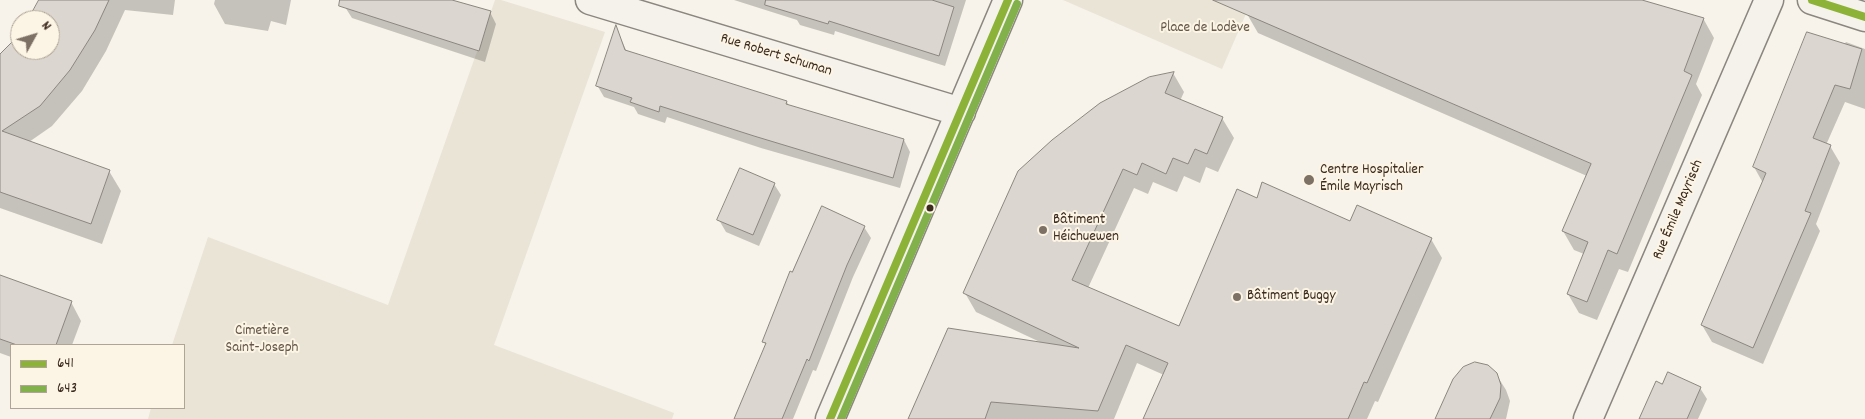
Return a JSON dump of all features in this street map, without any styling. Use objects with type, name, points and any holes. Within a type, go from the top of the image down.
[{"type":"street","name":"Rue Robert Schuman","points":[[590,0],[961,112]]},
{"type":"street","points":[[830,419],[1008,0]]},
{"type":"street","name":"Rue Émile Mayrisch","points":[[1588,419],[1769,0]]},
{"type":"street","points":[[1812,0],[1865,17]]},
{"type":"green space","name":"Cimetière Saint-Joseph","points":[[495,0],[501,0],[605,32],[494,345],[674,413],[672,419],[148,419],[151,409],[185,409],[185,344],[172,344],[208,237],[388,305]]},
{"type":"green space","name":"Place de Lodève","points":[[1063,0],[1252,0],[1222,69]]},
{"type":"building","points":[[39,0],[109,0],[95,30],[70,70],[40,106],[2,131],[110,170],[91,224],[0,192],[0,54],[10,44],[10,60],[60,60],[60,10],[34,10]]},
{"type":"building","points":[[340,0],[452,0],[491,11],[479,51],[339,6]]},
{"type":"building","points":[[766,0],[932,0],[954,7],[939,56],[829,21],[828,24],[765,5]]},
{"type":"building","points":[[1213,0],[1642,0],[1704,18],[1684,71],[1692,75],[1617,254],[1608,250],[1587,302],[1567,294],[1588,242],[1562,231],[1591,164]]},
{"type":"building","points":[[616,25],[625,50],[787,101],[786,104],[904,139],[893,178],[660,106],[659,112],[630,102],[632,98],[596,86]]},
{"type":"building","points":[[1807,32],[1862,49],[1850,89],[1835,85],[1813,138],[1831,145],[1805,211],[1811,213],[1753,348],[1701,325],[1766,173],[1753,167]]},
{"type":"building","points":[[1174,72],[1165,93],[1223,117],[1207,154],[1195,149],[1188,164],[1173,158],[1166,174],[1142,163],[1137,175],[1123,169],[1072,280],[1179,326],[1237,189],[1257,198],[1262,182],[1350,221],[1357,205],[1432,238],[1367,383],[1364,382],[1348,419],[1143,419],[1168,363],[1126,345],[1098,411],[991,402],[985,419],[908,419],[948,328],[1079,348],[963,293],[1018,171],[1052,140],[1100,103],[1149,77]]},
{"type":"building","points":[[740,168],[775,183],[753,235],[717,220]]},
{"type":"building","points":[[822,206],[865,226],[847,265],[809,361],[807,359],[782,419],[734,419],[766,343],[762,342],[790,271],[792,272]]},
{"type":"building","points":[[0,275],[72,301],[56,344],[14,344],[0,339]]},
{"type":"building","points":[[1475,362],[1488,365],[1497,373],[1501,385],[1500,398],[1490,419],[1435,419],[1453,379],[1463,367]]},
{"type":"building","points":[[1668,372],[1701,387],[1687,419],[1639,419],[1656,381],[1662,384]]},
{"type":"transit line","name":"641","points":[[830,419],[1008,0]]},
{"type":"transit line","name":"641","points":[[1812,0],[1865,17]]},
{"type":"transit line","name":"643","points":[[841,419],[1017,4]]},
{"type":"place","name":"Centre Hospitalier Émile Mayrisch","points":[[1309,180]]},
{"type":"place","name":"Bâtiment Héichuewen","points":[[1043,230]]},
{"type":"place","name":"Bâtiment Buggy","points":[[1237,297]]}]
